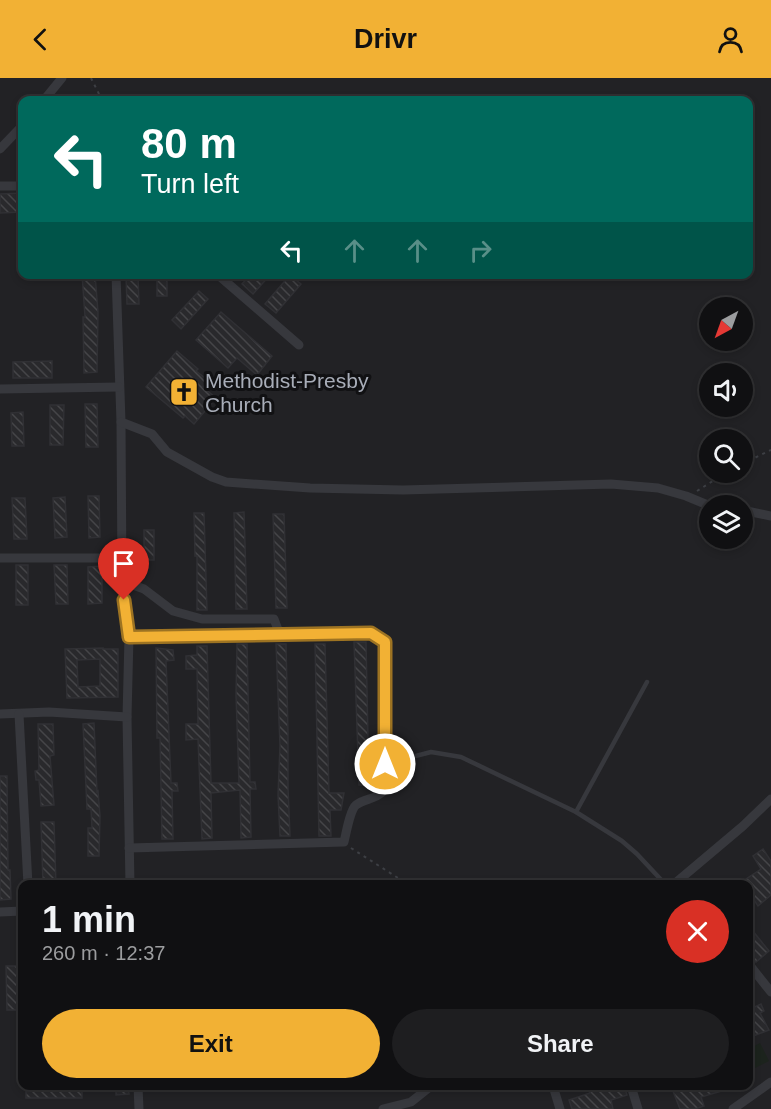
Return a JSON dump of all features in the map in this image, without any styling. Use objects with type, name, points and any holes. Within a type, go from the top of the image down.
[{"type":"street","points":[[47,96],[62,78]]},
{"type":"street","points":[[0,148],[18,130]]},
{"type":"street","points":[[0,186],[18,186]]},
{"type":"street","points":[[116,279],[121,422],[122,581],[129,637],[127,717],[130,880]]},
{"type":"street","points":[[223,279],[299,345]]},
{"type":"street","points":[[0,389],[119,387]]},
{"type":"street","points":[[121,422],[152,434],[167,452],[212,477],[226,482],[310,488],[403,490],[611,484],[658,489],[699,501]]},
{"type":"street","points":[[753,512],[771,516]]},
{"type":"street","points":[[0,558],[122,558]]},
{"type":"street","points":[[122,581],[144,589],[173,611],[202,619],[274,619],[280,635]]},
{"type":"street","points":[[129,637],[371,633],[385,642],[385,789],[381,796],[356,805],[352,810],[344,842],[129,848]]},
{"type":"street","points":[[0,714],[59,713],[127,717]]},
{"type":"street","points":[[20,714],[28,880]]},
{"type":"street","points":[[687,880],[771,799]]},
{"type":"street","points":[[0,912],[18,911]]},
{"type":"street","points":[[753,969],[771,992]]},
{"type":"street","points":[[733,1109],[771,1082]]},
{"type":"street","points":[[138,1090],[139,1109]]},
{"type":"street","points":[[383,1109],[411,1102],[426,1090]]},
{"type":"street","points":[[554,1090],[560,1109]]},
{"type":"street","points":[[632,1090],[638,1109]]},
{"type":"lane","points":[[576,812],[647,682]]},
{"type":"lane","points":[[385,764],[431,752],[461,757],[576,812],[622,841],[661,880]]},
{"type":"path","points":[[91,78],[100,96]]},
{"type":"path","points":[[753,459],[771,450]]},
{"type":"path","points":[[686,496],[708,483]]},
{"type":"path","points":[[344,842],[401,880]]},
{"type":"shaded area","points":[[0,78],[771,78],[771,1109],[0,1109]]},
{"type":"shaded area","points":[[760,1043],[769,1061],[753,1069],[753,1047]]},
{"type":"building","points":[[18,193],[18,212],[0,213],[0,194]]},
{"type":"building","points":[[82,279],[95,279],[98,312],[97,372],[84,373],[83,317],[85,317]]},
{"type":"building","points":[[126,279],[138,279],[139,304],[127,304]]},
{"type":"building","points":[[157,279],[167,279],[167,296],[157,296]]},
{"type":"building","points":[[246,279],[266,279],[253,294],[242,284]]},
{"type":"building","points":[[287,279],[295,279],[301,284],[276,313],[265,304]]},
{"type":"building","points":[[199,291],[208,299],[181,329],[172,320]]},
{"type":"building","points":[[221,312],[272,356],[257,375],[237,358],[228,368],[196,340]]},
{"type":"building","points":[[177,351],[209,381],[203,387],[216,398],[194,424],[185,416],[183,418],[146,387]]},
{"type":"building","points":[[52,361],[52,378],[13,378],[13,362]]},
{"type":"building","points":[[85,404],[97,404],[98,447],[86,447]]},
{"type":"building","points":[[50,405],[64,405],[63,445],[50,445]]},
{"type":"building","points":[[23,412],[24,446],[12,446],[11,413]]},
{"type":"building","points":[[88,496],[99,496],[100,537],[89,538]]},
{"type":"building","points":[[65,497],[67,537],[55,538],[53,498]]},
{"type":"building","points":[[12,498],[25,498],[27,539],[14,539]]},
{"type":"building","points":[[244,512],[247,609],[236,609],[234,513]]},
{"type":"building","points":[[194,513],[204,513],[207,610],[197,610]]},
{"type":"building","points":[[273,514],[284,514],[287,608],[276,608]]},
{"type":"building","points":[[144,530],[154,530],[154,560],[144,560]]},
{"type":"building","points":[[16,565],[28,565],[28,605],[16,605]]},
{"type":"building","points":[[54,565],[67,565],[68,604],[56,604]]},
{"type":"building","points":[[102,566],[102,603],[88,604],[88,567]]},
{"type":"building","points":[[354,642],[366,642],[369,785],[359,785]]},
{"type":"building","points":[[237,644],[247,644],[250,782],[255,782],[256,789],[250,789],[251,837],[241,838],[240,790],[211,793],[212,838],[202,839],[198,739],[186,740],[186,724],[198,724],[197,669],[186,669],[186,656],[197,655],[197,646],[207,646],[211,783],[239,783]]},
{"type":"building","points":[[276,644],[286,644],[290,836],[280,836],[278,795],[280,746]]},
{"type":"building","points":[[315,644],[325,644],[329,793],[344,793],[341,810],[330,810],[331,836],[319,836]]},
{"type":"building","points":[[156,648],[173,650],[174,660],[166,661],[171,783],[177,783],[178,791],[172,791],[173,839],[162,839],[160,738],[157,738]]},
{"type":"building","points":[[65,649],[118,649],[118,697],[67,698]],"holes":[[[100,659],[100,686],[78,687],[77,660]]]},
{"type":"building","points":[[94,723],[100,816],[99,856],[88,856],[88,828],[92,828],[91,809],[87,809],[83,724]]},
{"type":"building","points":[[38,724],[53,724],[54,755],[50,756],[54,805],[41,806],[39,780],[36,780],[35,771],[39,770]]},
{"type":"building","points":[[0,776],[7,776],[8,870],[10,870],[11,899],[0,900]]},
{"type":"building","points":[[41,822],[54,822],[56,880],[43,880]]},
{"type":"building","points":[[763,849],[771,861],[771,895],[758,906],[753,898],[753,880],[744,880],[761,869],[753,856]]},
{"type":"building","points":[[753,931],[769,951],[756,962],[753,960]]},
{"type":"building","points":[[6,966],[18,966],[18,1010],[7,1010]]},
{"type":"building","points":[[761,1004],[764,1011],[760,1013],[769,1030],[753,1036],[753,1008]]},
{"type":"building","points":[[26,1090],[82,1090],[82,1098],[26,1098]]},
{"type":"building","points":[[116,1090],[128,1090],[129,1094],[116,1095]]},
{"type":"building","points":[[589,1090],[625,1090],[627,1095],[611,1100],[613,1109],[572,1109],[569,1100],[590,1093]]},
{"type":"building","points":[[673,1090],[725,1090],[701,1097],[704,1106],[695,1109],[680,1109]]},
{"type":"place","name":"Methodist-Presby Church","points":[[184,392]]},
{"type":"route","points":[[124,600],[129,637],[371,633],[380,637],[385,642],[385,764]]}]
